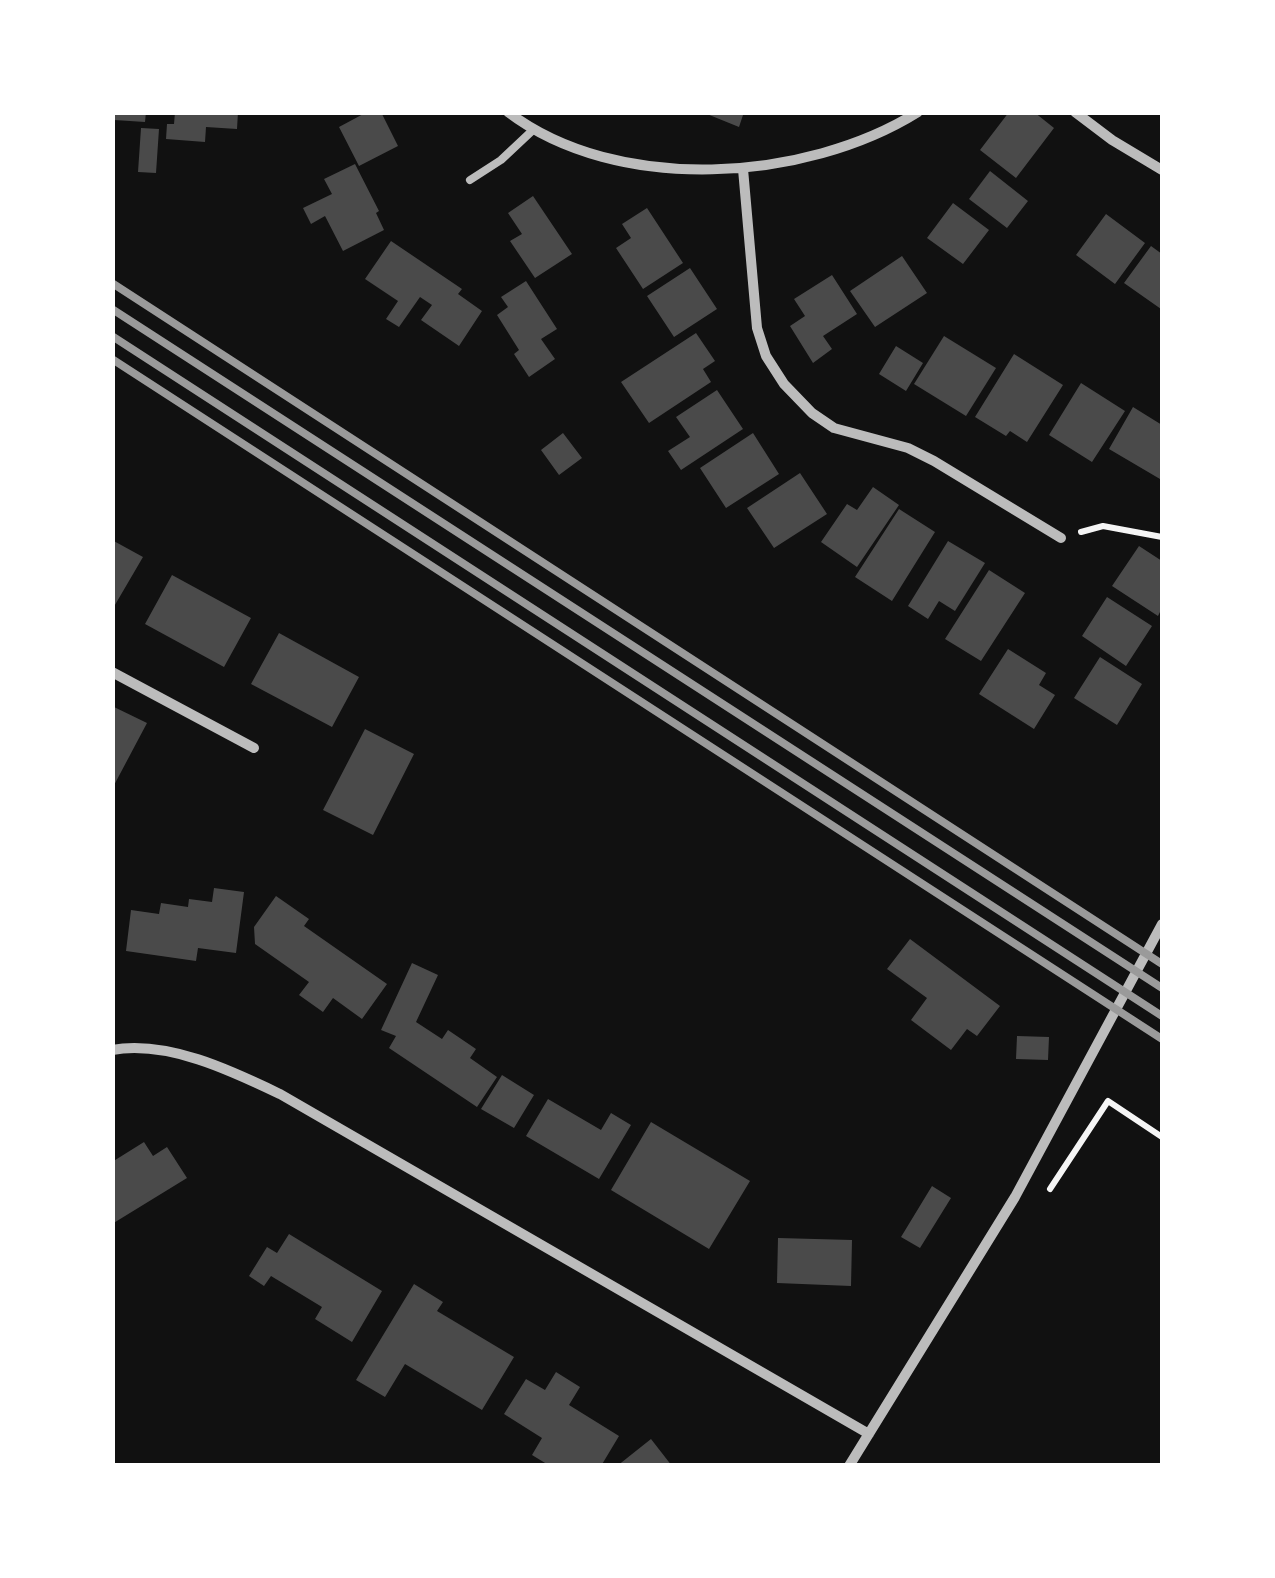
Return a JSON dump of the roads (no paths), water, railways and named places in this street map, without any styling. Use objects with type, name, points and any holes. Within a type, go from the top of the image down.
[{"type":"street","points":[[508,112],[552,138],[634,164],[681,169],[742,169],[822,153],[861,140],[918,112]]},
{"type":"street","points":[[1075,112],[1162,170]]},
{"type":"street","points":[[742,169],[757,328],[766,356],[784,384],[812,413],[834,428],[908,448],[1061,538]]},
{"type":"street","points":[[112,672],[254,748]]},
{"type":"street","points":[[849,1466],[1015,1197],[1162,924]]},
{"type":"street","points":[[112,1050],[165,1052],[214,1063],[280,1094],[869,1434]]},
{"type":"lane","points":[[470,180],[501,160],[534,129]]},
{"type":"railway","points":[[112,283],[1162,964]]},
{"type":"railway","points":[[112,309],[1162,988]]},
{"type":"railway","points":[[112,336],[1162,1016]]},
{"type":"railway","points":[[112,359],[1162,1039]]}]
